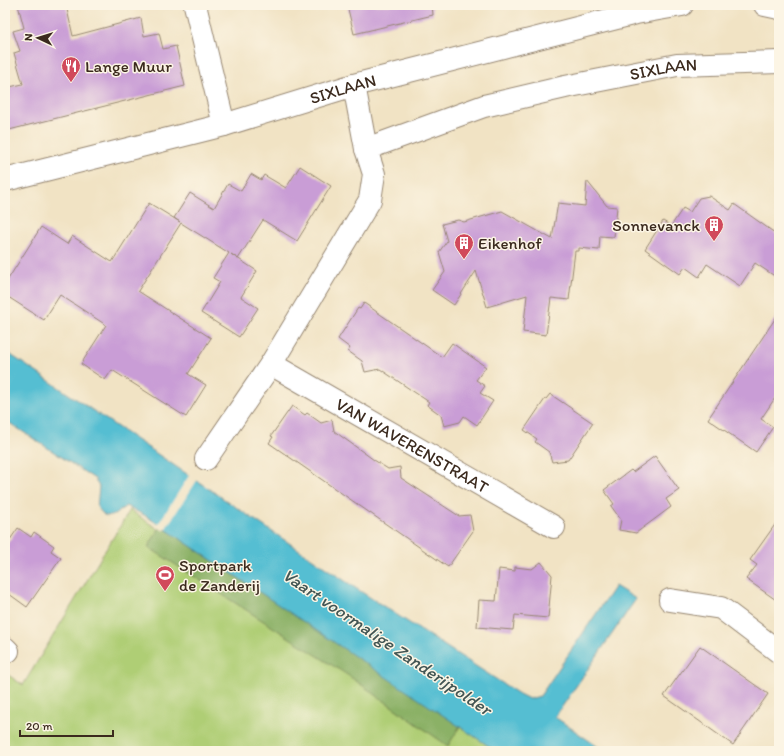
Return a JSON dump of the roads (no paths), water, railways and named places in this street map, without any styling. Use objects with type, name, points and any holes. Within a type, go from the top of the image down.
[{"type":"street","points":[[195,5],[224,125]]},
{"type":"street","name":"SIXLAAN","points":[[5,180],[224,125],[354,85],[636,13],[682,5]]},
{"type":"street","points":[[765,5],[779,8]]},
{"type":"street","name":"SIXLAAN","points":[[366,149],[484,106],[565,87],[677,65],[779,62]]},
{"type":"street","points":[[206,459],[271,364],[370,200],[374,174],[366,149],[354,85]]},
{"type":"street","name":"VAN WAVERENSTRAAT","points":[[271,364],[554,527]]},
{"type":"street","points":[[670,600],[722,608],[779,652]]},
{"type":"water","name":"Vaart voormalige Zanderijpolder","points":[[5,351],[357,589],[529,699],[540,696],[615,586],[636,599],[555,717],[604,751],[496,751],[146,516],[126,506],[114,515],[105,516],[97,507],[99,487],[95,479],[5,420]]},
{"type":"place","name":"Lange Muur","points":[[71,83]]},
{"type":"place","name":"Sonnevanck","points":[[714,242]]},
{"type":"place","name":"Eikenhof","points":[[464,260]]},
{"type":"place","name":"Sportpark de Zanderij","points":[[165,592]]}]
